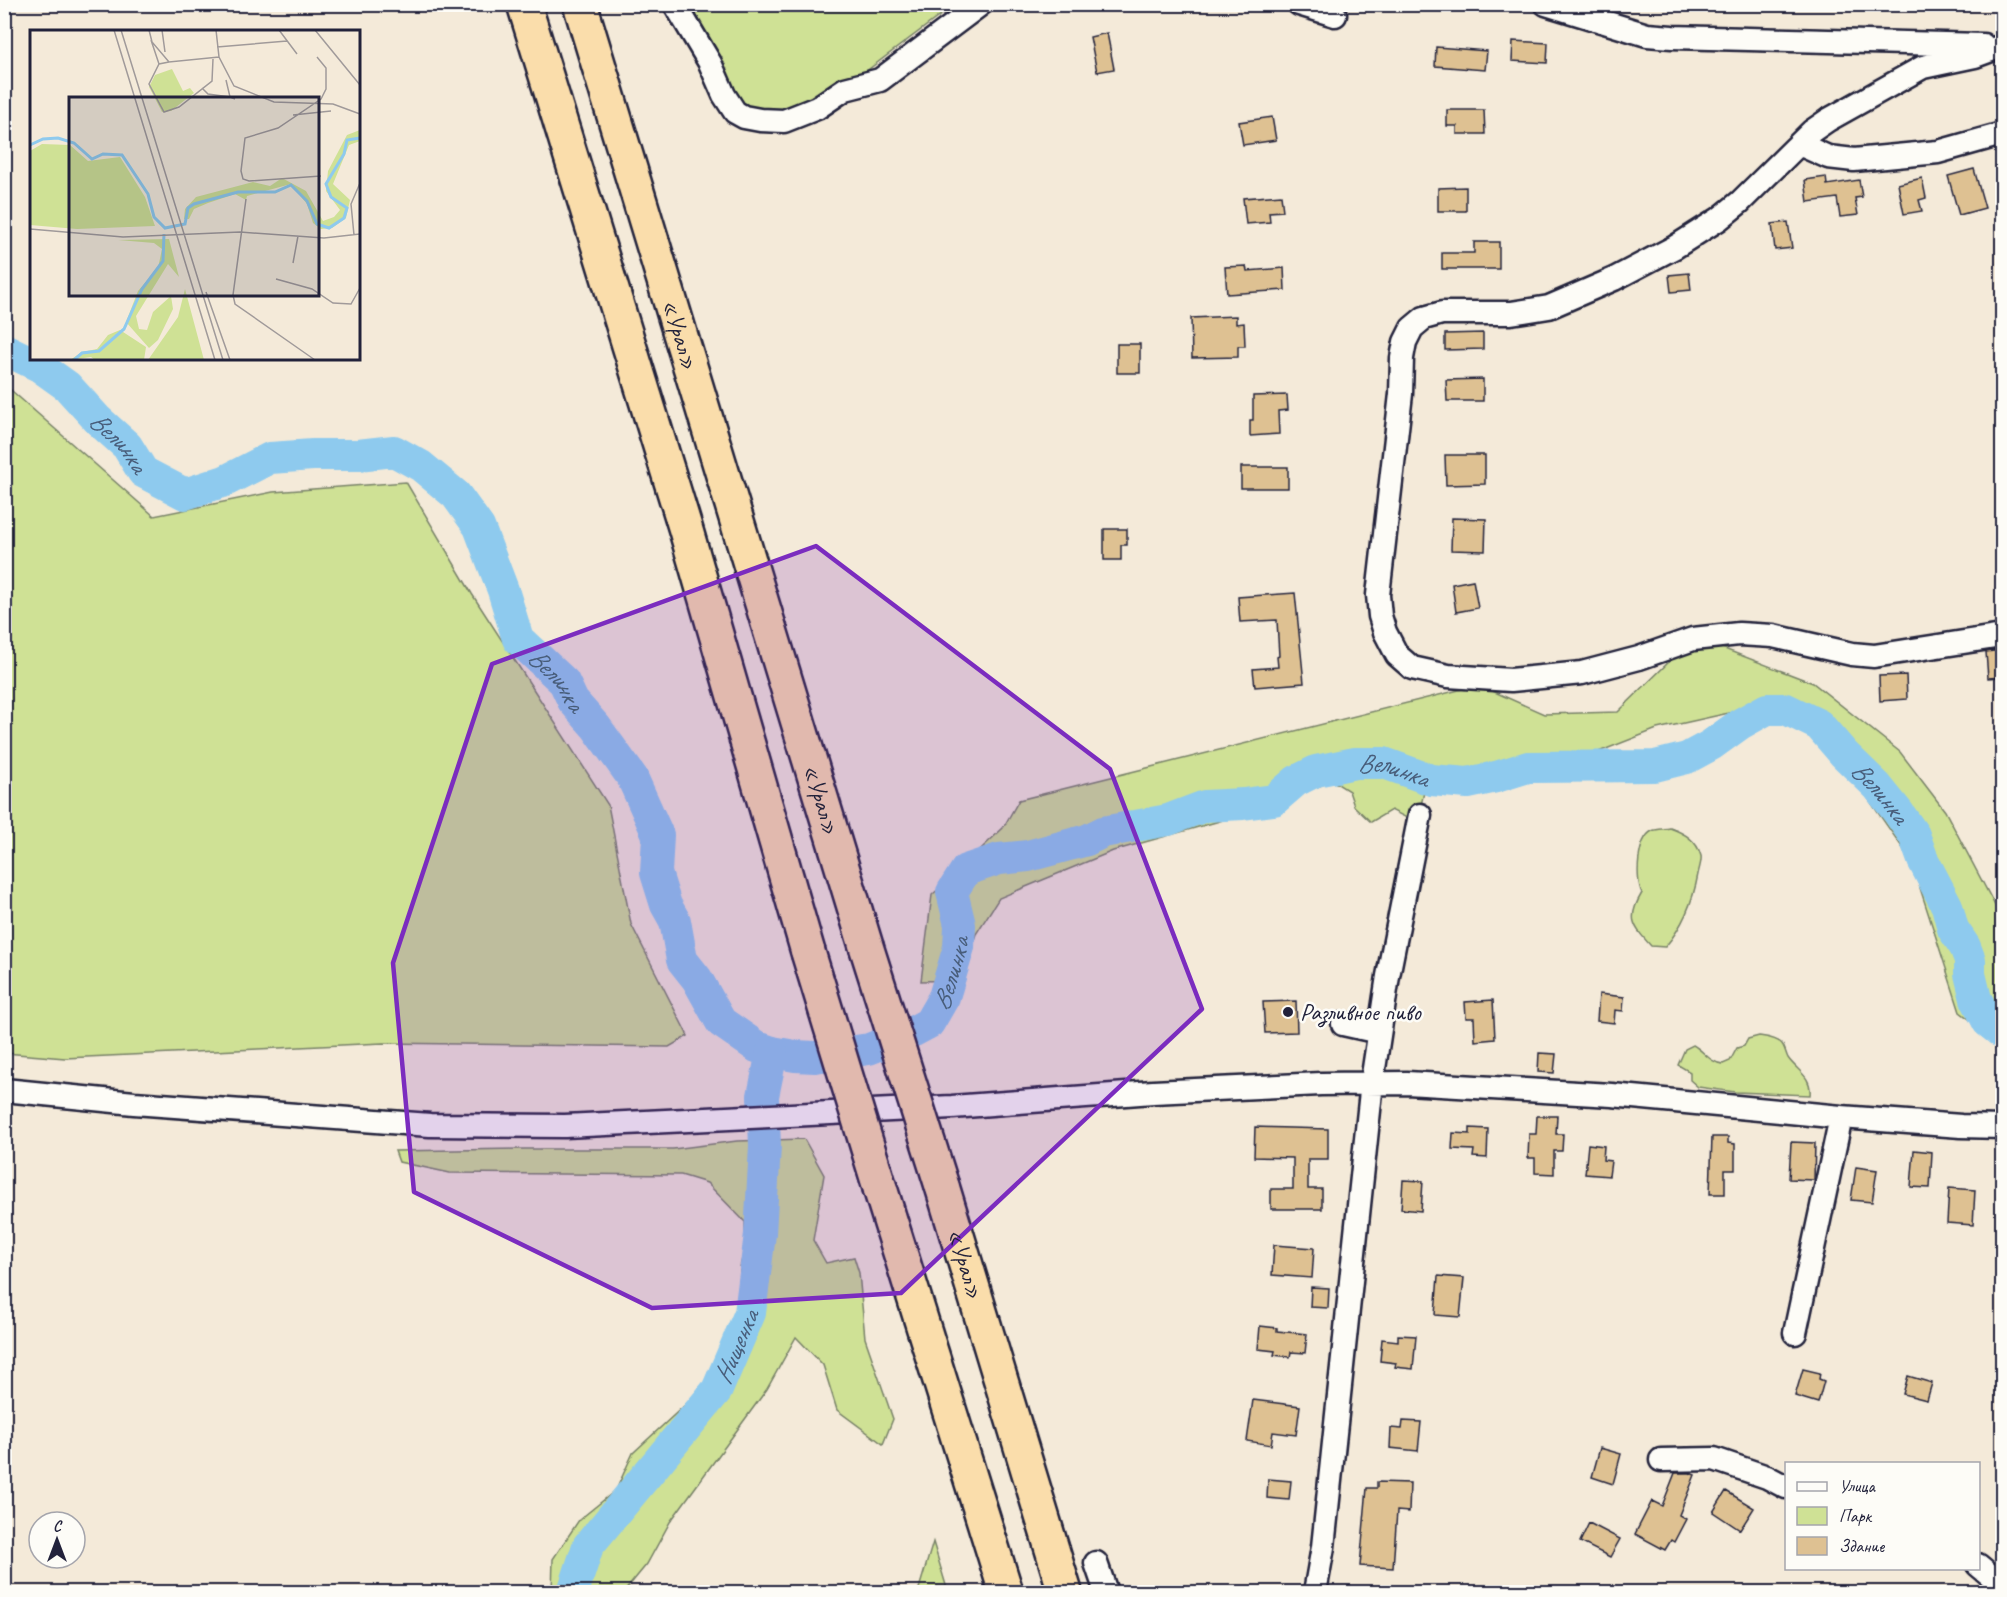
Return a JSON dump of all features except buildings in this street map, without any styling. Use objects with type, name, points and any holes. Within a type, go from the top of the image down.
[{"type":"highway","points":[[524,4],[685,527],[808,952],[1006,1593]]},
{"type":"highway","name":"«Урал»","points":[[580,4],[1065,1593]]},
{"type":"street","points":[[675,4],[710,63],[724,95],[735,112],[744,117],[760,120],[784,121],[818,108],[845,89],[880,80],[981,4]]},
{"type":"street","points":[[1299,4],[1335,15]]},
{"type":"street","points":[[1545,4],[1647,35],[2002,45]]},
{"type":"street","points":[[2002,45],[1975,56],[1923,67],[1828,120],[1812,131],[1740,202],[1719,219],[1676,247],[1614,279],[1549,308],[1511,313],[1442,313],[1424,318],[1412,328],[1405,342],[1402,358],[1401,394],[1378,595],[1380,616],[1385,632],[1397,654],[1412,668],[1448,676],[1511,680],[1582,673],[1639,658],[1693,639],[1739,634],[1773,636],[1852,654],[1874,656],[2002,636]]},
{"type":"street","points":[[1799,144],[1828,157],[1854,160],[1938,152],[2002,134]]},
{"type":"street","points":[[1315,1593],[1323,1547],[1372,1082],[1388,976],[1420,815]]},
{"type":"street","points":[[1343,1024],[1379,1032]]},
{"type":"street","points":[[4,1090],[134,1103],[430,1125],[565,1126],[721,1120],[974,1106],[1153,1092],[1372,1082],[1612,1095],[1841,1117],[2002,1127]]},
{"type":"street","points":[[1795,1333],[1841,1117]]},
{"type":"street","points":[[1660,1460],[1714,1459],[1785,1486]]},
{"type":"street","points":[[1096,1563],[1106,1593]]},
{"type":"street","points":[[1980,1567],[2002,1585]]},
{"type":"highlighted area","points":[[816,546],[1110,769],[1202,1009],[901,1293],[652,1308],[414,1192],[393,963],[492,664]]},
{"type":"green space","points":[[675,5],[954,5],[817,108],[744,117]]},
{"type":"green space","points":[[4,384],[154,516],[273,492],[406,482],[472,594],[608,805],[631,924],[688,1036],[669,1047],[383,1043],[65,1058],[5,1053]]},
{"type":"green space","points":[[1714,645],[1813,683],[1900,752],[1945,811],[2002,919],[2002,1044],[1960,1012],[1911,860],[1847,768],[1787,700],[1657,729],[1537,776],[1424,792],[1417,823],[1391,810],[1371,822],[1354,806],[1349,791],[1333,781],[1241,815],[1113,851],[999,898],[976,934],[961,980],[921,981],[932,895],[1003,828],[1019,800],[1479,685],[1544,714],[1618,712],[1673,658]]},
{"type":"green space","points":[[1670,828],[1693,841],[1699,850],[1701,863],[1690,904],[1677,931],[1665,947],[1651,946],[1636,927],[1633,915],[1642,893],[1638,879],[1640,851],[1647,835],[1652,831]]},
{"type":"green space","points":[[1759,1036],[1774,1039],[1782,1044],[1788,1058],[1809,1083],[1810,1095],[1735,1092],[1698,1087],[1690,1080],[1690,1072],[1678,1065],[1685,1049],[1693,1045],[1711,1059],[1723,1064],[1730,1061],[1737,1048],[1744,1046],[1748,1039]]},
{"type":"green space","points":[[804,1139],[824,1175],[813,1240],[826,1263],[854,1257],[859,1273],[865,1338],[893,1419],[883,1444],[837,1410],[823,1365],[796,1337],[767,1389],[670,1522],[647,1564],[624,1592],[552,1592],[553,1559],[579,1520],[616,1490],[633,1453],[700,1391],[711,1371],[739,1301],[745,1222],[707,1183],[681,1175],[450,1173],[399,1162],[395,1151],[673,1149],[737,1141]]},
{"type":"green space","points":[[933,1542],[948,1592],[918,1592]]},
{"type":"waterway","name":"Велинка","points":[[4,349],[39,366],[67,386],[98,420],[127,446],[143,472],[185,494],[225,481],[270,458],[358,455],[394,451],[421,466],[456,495],[479,527],[503,590],[518,639],[564,682],[573,701],[596,727],[632,777],[658,835],[656,873],[666,905],[675,921],[682,960],[697,979],[721,1022],[757,1047],[795,1056],[815,1057],[869,1049],[929,1023],[944,997],[959,947],[960,925],[952,892],[966,870],[999,859],[1028,856],[1087,840],[1103,832],[1168,820],[1205,806],[1274,800],[1296,781],[1316,771],[1355,763],[1384,763],[1431,780],[1468,783],[1528,767],[1655,766],[1687,758],[1767,709],[1786,709],[1819,725],[1844,754],[1877,786],[1898,812],[1914,835],[1923,860],[1947,906],[1953,929],[1965,947],[1970,960],[1970,974],[1976,999],[1988,1022],[2002,1033]]},
{"type":"waterway","name":"Нищенка","points":[[573,1592],[588,1546],[717,1390],[750,1313],[760,1234],[765,1146],[763,1096],[772,1052]]},
{"type":"place","name":"Разливное пиво","points":[[1288,1012]]}]
